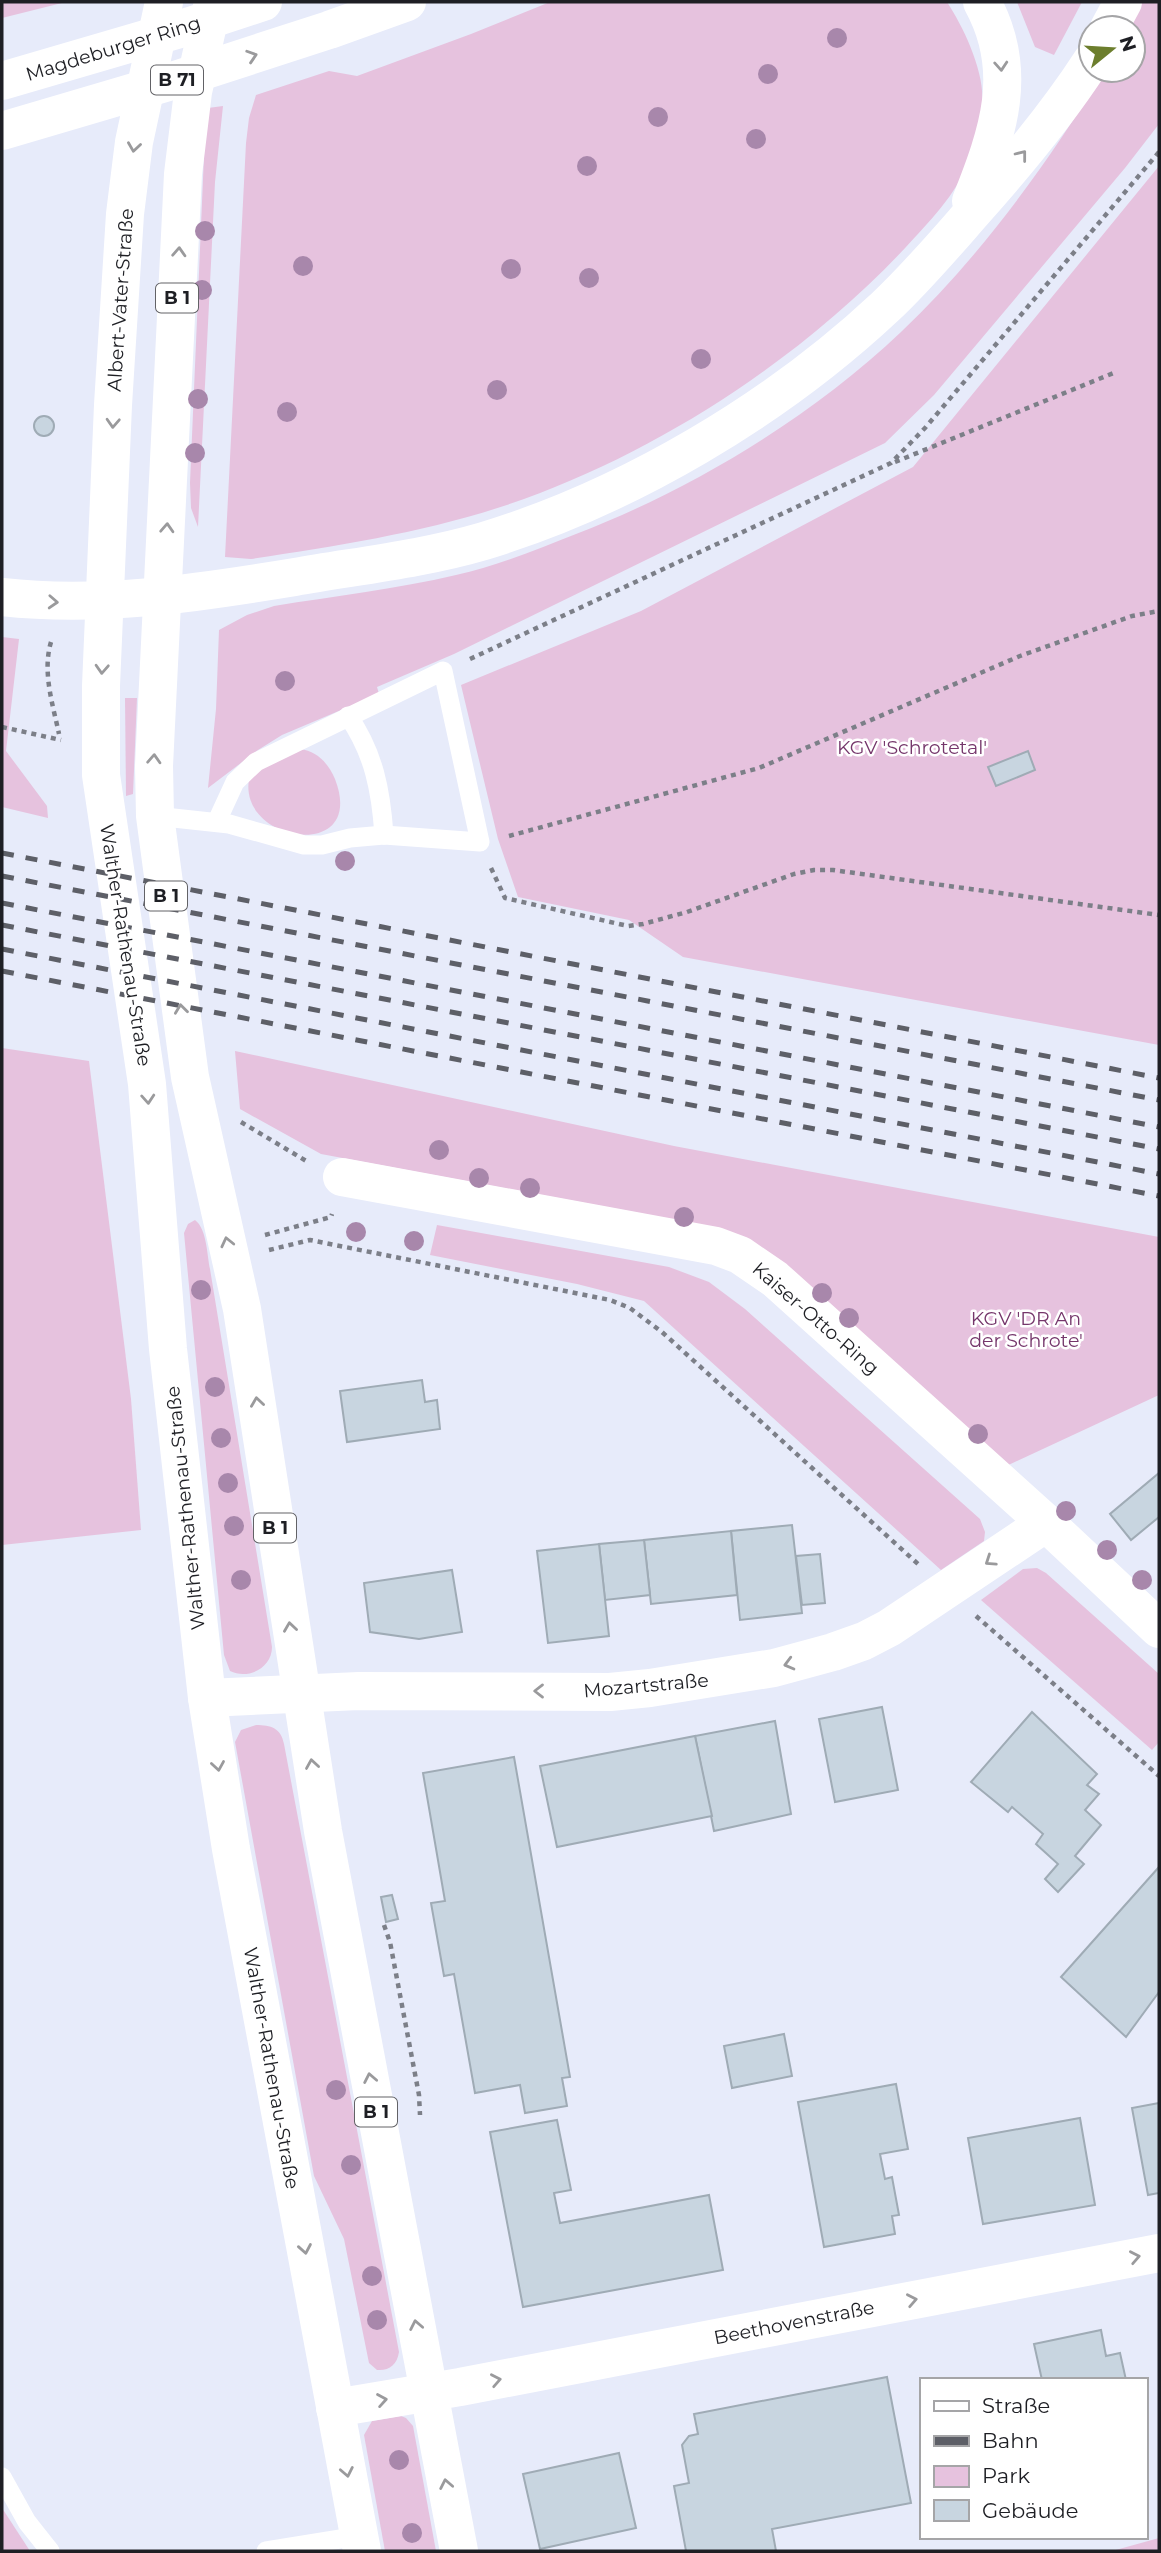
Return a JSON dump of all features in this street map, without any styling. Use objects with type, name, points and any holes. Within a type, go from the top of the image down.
[{"type":"main road","name":"Albert-Vater-Straße","points":[[105,601],[125,214],[134,142],[164,2]]},
{"type":"main road","name":"B 1","points":[[213,2],[193,92],[183,174],[154,766],[155,816],[190,1077],[242,1308],[325,1844],[459,2551]]},
{"type":"main road","name":"Magdeburger Ring","points":[[19,77],[263,2]]},
{"type":"main road","name":"B 71","points":[[12,129],[175,80],[407,2]]},
{"type":"main road","points":[[961,225],[992,147],[1002,99],[1000,54],[995,32],[982,2]]},
{"type":"main road","points":[[2,597],[64,603],[208,592],[447,550],[484,541],[597,497],[717,433],[818,363],[885,307],[1024,154],[1077,81]]},
{"type":"main road","name":"Walther-Rathenau-Straße","points":[[105,601],[101,775],[144,1058],[168,1349],[207,1698],[231,1849],[360,2544]]},
{"type":"main road","name":"Kaiser-Otto-Ring","points":[[342,1177],[729,1249],[758,1265],[1046,1523],[1159,1629]]},
{"type":"main road","name":"Mozartstraße","points":[[207,1698],[359,1691],[610,1692],[690,1683],[774,1668],[833,1652],[864,1641],[889,1628],[1046,1523]]},
{"type":"main road","name":"Beethovenstraße","points":[[429,2392],[1159,2253]]},
{"type":"main road","points":[[335,2408],[429,2392]]},
{"type":"lane","points":[[155,816],[216,821],[304,845],[322,845],[350,838],[384,835],[480,842],[443,671],[256,762],[235,782],[216,821]]},
{"type":"lane","points":[[348,716],[366,745],[376,771],[384,835]]},
{"type":"lane","points":[[2,2477],[27,2522],[50,2551]]},
{"type":"lane","points":[[266,2551],[360,2544]]},
{"type":"path","points":[[891,464],[925,428],[1159,152]]},
{"type":"path","points":[[443,671],[891,464],[1116,372]]},
{"type":"path","points":[[1159,611],[1132,616],[1020,656],[759,768],[664,796],[480,842],[505,898],[623,925],[639,925],[666,918],[794,874],[814,870],[833,870],[1159,915]]},
{"type":"path","points":[[2,727],[61,740]]},
{"type":"path","points":[[236,1119],[311,1164],[342,1177],[331,1217],[258,1237]]},
{"type":"path","points":[[262,1252],[310,1240],[610,1300],[630,1308],[662,1332],[948,1591],[1159,1776]]},
{"type":"green space","points":[[2,2],[66,2],[2,18]]},
{"type":"green space","points":[[550,2],[947,2],[967,38],[981,80],[981,113],[968,162],[957,185],[941,207],[866,287],[777,361],[680,426],[577,478],[524,499],[457,520],[320,548],[251,559],[225,557],[246,143],[249,118],[256,95],[329,71],[357,76]]},
{"type":"green space","points":[[1017,2],[1082,2],[1054,55],[1035,47]]},
{"type":"green space","points":[[1142,2],[1159,2],[1159,124],[934,395],[885,443],[454,654],[377,687],[379,694],[282,735],[208,788],[216,709],[219,630],[247,615],[274,606],[434,580],[517,557],[663,496],[789,422],[866,364],[959,272],[1012,207],[1096,84],[1147,84],[1147,14],[1136,14]]},
{"type":"green space","points":[[223,106],[215,182],[198,527],[191,508],[190,483],[205,132],[208,108]]},
{"type":"green space","name":"KGV 'Schrotetal'","points":[[1159,166],[1159,1045],[683,957],[629,920],[518,897],[498,839],[461,685],[641,611],[913,467]]},
{"type":"green space","points":[[2,637],[19,639],[6,751],[47,806],[48,818],[2,807]]},
{"type":"green space","points":[[125,698],[137,698],[133,794],[126,796]]},
{"type":"green space","points":[[300,749],[312,752],[321,759],[335,779],[340,806],[333,824],[318,833],[298,834],[278,828],[260,816],[250,798],[250,775]]},
{"type":"green space","points":[[2,1048],[89,1061],[131,1399],[141,1530],[2,1545]]},
{"type":"green space","name":"KGV 'DR An der Schrote'","points":[[235,1051],[674,1146],[1159,1237],[1159,1395],[1002,1468],[763,1249],[649,1215],[321,1154],[240,1109]]},
{"type":"green space","points":[[195,1220],[202,1229],[206,1243],[272,1647],[268,1661],[263,1666],[244,1674],[230,1671],[224,1655],[184,1233],[188,1224]]},
{"type":"green space","points":[[437,1225],[669,1267],[709,1282],[745,1309],[980,1519],[985,1532],[984,1541],[941,1570],[644,1301],[577,1284],[430,1255]]},
{"type":"green space","points":[[1037,1568],[1046,1573],[1159,1674],[1159,1742],[1152,1750],[981,1600],[1023,1569]]},
{"type":"green space","points":[[256,1725],[274,1728],[284,1744],[399,2352],[394,2364],[385,2369],[377,2370],[369,2363],[344,2239],[314,2176],[235,1742],[241,1730]]},
{"type":"green space","points":[[401,2416],[413,2426],[436,2551],[385,2551],[364,2435],[372,2421]]},
{"type":"green space","points":[[2,2508],[30,2551],[2,2551]]},
{"type":"green space","points":[[1159,2538],[1159,2551],[1112,2551]]},
{"type":"building","points":[[44,416],[51,419],[54,426],[51,433],[44,436],[37,433],[34,426],[37,419]]},
{"type":"building","points":[[1028,751],[1035,770],[996,786],[988,767]]},
{"type":"building","points":[[422,1380],[425,1402],[437,1400],[440,1429],[347,1442],[340,1391]]},
{"type":"building","points":[[1159,1473],[1159,1517],[1131,1540],[1110,1514]]},
{"type":"building","points":[[792,1525],[802,1613],[740,1620],[731,1531]]},
{"type":"building","points":[[731,1531],[737,1595],[651,1604],[644,1540]]},
{"type":"building","points":[[644,1540],[650,1595],[605,1600],[599,1544]]},
{"type":"building","points":[[599,1544],[609,1636],[548,1643],[537,1551]]},
{"type":"building","points":[[820,1554],[825,1603],[802,1605],[796,1556]]},
{"type":"building","points":[[452,1570],[462,1632],[419,1639],[370,1632],[364,1583]]},
{"type":"building","points":[[882,1707],[898,1790],[835,1802],[819,1719]]},
{"type":"building","points":[[1032,1712],[1097,1774],[1087,1785],[1099,1794],[1085,1810],[1101,1825],[1075,1856],[1084,1864],[1058,1892],[1045,1879],[1058,1864],[1036,1844],[1043,1834],[1012,1807],[1008,1812],[971,1782]]},
{"type":"building","points":[[775,1721],[791,1814],[714,1831],[695,1736]]},
{"type":"building","points":[[695,1736],[712,1816],[557,1847],[540,1766]]},
{"type":"building","points":[[514,1757],[570,2077],[562,2078],[567,2106],[525,2113],[520,2085],[475,2093],[454,1974],[444,1976],[431,1903],[445,1901],[423,1773]]},
{"type":"building","points":[[1159,1867],[1159,1992],[1126,2037],[1061,1977]]},
{"type":"building","points":[[392,1895],[398,1919],[386,1922],[381,1897]]},
{"type":"building","points":[[784,2034],[792,2076],[732,2088],[724,2046]]},
{"type":"building","points":[[896,2084],[908,2149],[880,2154],[885,2179],[892,2177],[899,2215],[892,2216],[895,2234],[824,2247],[798,2102]]},
{"type":"building","points":[[1159,2103],[1159,2193],[1148,2195],[1132,2108]]},
{"type":"building","points":[[1080,2118],[1095,2205],[983,2224],[968,2138]]},
{"type":"building","points":[[557,2120],[571,2190],[554,2193],[560,2223],[709,2195],[723,2270],[523,2307],[490,2132]]},
{"type":"building","points":[[1101,2330],[1106,2356],[1120,2353],[1126,2378],[1042,2378],[1034,2344]]},
{"type":"building","points":[[887,2377],[911,2503],[772,2529],[776,2551],[686,2551],[674,2486],[689,2483],[682,2445],[689,2436],[698,2434],[694,2414]]},
{"type":"building","points":[[619,2453],[636,2528],[540,2549],[523,2474]]},
{"type":"railway","points":[[2,853],[1159,1078]]},
{"type":"railway","points":[[2,876],[1159,1100]]},
{"type":"railway","points":[[2,903],[1159,1127]]},
{"type":"railway","points":[[2,925],[1159,1149]]},
{"type":"railway","points":[[2,949],[1159,1174]]},
{"type":"railway","points":[[2,971],[1159,1196]]}]
